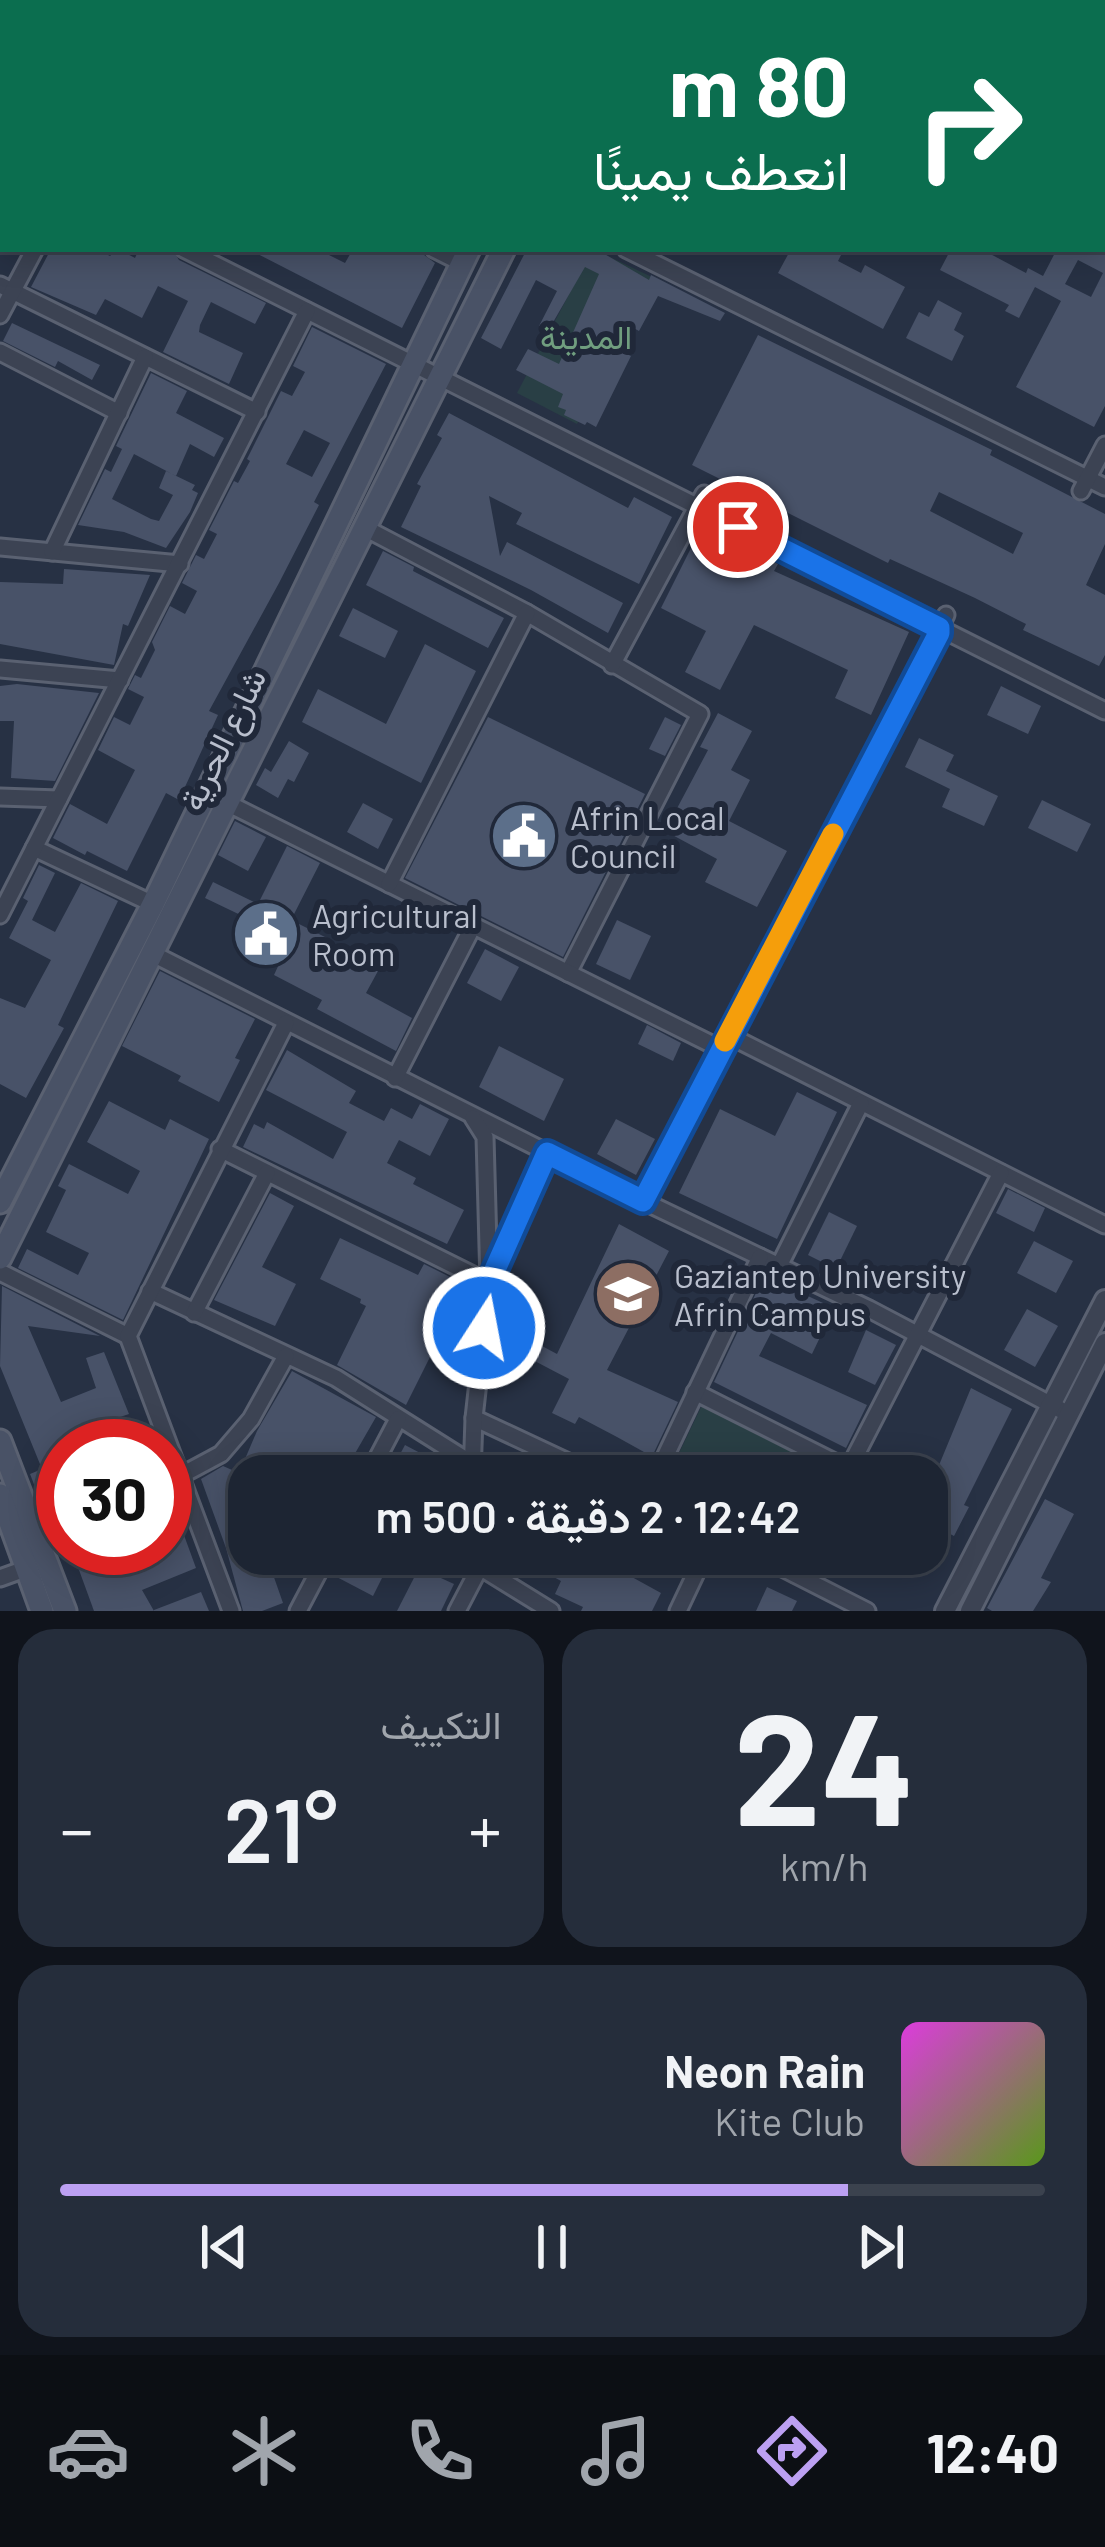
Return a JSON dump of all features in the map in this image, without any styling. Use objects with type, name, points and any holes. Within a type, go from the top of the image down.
[{"type":"main road","name":"شارع الحرية","points":[[0,1258],[153,904],[227,803],[503,252]]},
{"type":"main road","name":"شارع الحرية","points":[[0,1202],[152,954],[188,856],[411,363],[466,256]]},
{"type":"main road","points":[[0,1442],[65,1611]]},
{"type":"main road","points":[[0,1495],[42,1611]]},
{"type":"street","points":[[0,315],[6,288],[33,252]]},
{"type":"street","points":[[190,252],[440,378],[700,500],[943,622],[1105,711]]},
{"type":"street","points":[[219,267],[226,252]]},
{"type":"street","points":[[632,252],[1084,485],[1105,487]]},
{"type":"street","points":[[6,288],[256,412]]},
{"type":"street","points":[[0,915],[308,311]]},
{"type":"street","points":[[0,352],[118,413]]},
{"type":"street","points":[[52,552],[145,357]]},
{"type":"street","points":[[1084,485],[1105,445]]},
{"type":"street","points":[[612,665],[700,500]]},
{"type":"street","points":[[363,527],[527,613],[700,714],[568,973]]},
{"type":"street","points":[[0,547],[180,564]]},
{"type":"street","points":[[389,884],[527,613]]},
{"type":"street","points":[[643,1201],[943,622]]},
{"type":"street","points":[[0,669],[120,680]]},
{"type":"street","points":[[0,797],[59,800]]},
{"type":"street","points":[[227,803],[568,973],[861,1103],[1105,1226]]},
{"type":"street","points":[[34,848],[153,904]]},
{"type":"street","points":[[395,1078],[473,926]]},
{"type":"street","points":[[152,954],[643,1201],[920,1334],[1061,1410]]},
{"type":"street","points":[[128,1336],[286,1023]]},
{"type":"street","points":[[779,1266],[861,1103]]},
{"type":"street","points":[[471,1115],[485,1137],[489,1283],[472,1455]]},
{"type":"street","points":[[220,1149],[489,1283]]},
{"type":"street","points":[[489,1283],[547,1153]]},
{"type":"street","points":[[194,1313],[267,1173]]},
{"type":"street","points":[[856,1455],[1001,1173]]},
{"type":"street","points":[[666,1455],[760,1257]]},
{"type":"street","points":[[0,1272],[128,1336],[159,1419]]},
{"type":"street","points":[[151,1291],[337,1378],[450,1455]]},
{"type":"street","points":[[970,1611],[1105,1300]]},
{"type":"street","points":[[945,1611],[1105,1343]]},
{"type":"street","points":[[192,1469],[221,1454],[251,1419],[286,1356]]},
{"type":"street","points":[[695,1392],[812,1455]]},
{"type":"street","points":[[474,1418],[553,1455]]},
{"type":"street","points":[[379,1455],[398,1419]]},
{"type":"street","points":[[192,1507],[231,1611]]},
{"type":"street","points":[[0,1578],[26,1569]]},
{"type":"street","points":[[298,1611],[317,1575]]},
{"type":"street","points":[[457,1611],[473,1575]]},
{"type":"street","points":[[499,1575],[551,1611]]},
{"type":"street","points":[[678,1611],[695,1575]]},
{"type":"street","points":[[797,1575],[867,1611]]},
{"type":"green space","name":"المدينة","points":[[591,252],[654,278],[577,424],[517,393]]},
{"type":"green space","points":[[703,1403],[811,1455],[678,1455]]},
{"type":"building","points":[[49,252],[110,256],[124,252],[135,258],[138,252],[174,252],[179,260],[266,303],[255,324],[211,302],[200,325],[199,332],[243,353],[229,384],[163,352],[188,301],[158,286],[142,318],[105,299],[96,315],[31,287]]},
{"type":"building","points":[[254,252],[323,252],[345,263],[351,252],[420,252],[435,263],[402,328]]},
{"type":"building","points":[[525,252],[601,252],[649,280],[651,275],[725,313],[720,321],[658,296],[639,331],[626,324],[614,348],[631,356],[596,427],[564,415],[566,410],[558,407],[563,394],[516,370],[528,349],[559,364],[599,274],[585,267],[548,331],[539,326],[557,291],[536,280],[501,349],[481,338]]},
{"type":"building","points":[[789,252],[842,252],[838,261],[861,273],[865,265],[905,287],[883,329],[778,273]]},
{"type":"building","points":[[949,252],[987,252],[1026,273],[1028,268],[1043,276],[1055,252],[1105,252],[1105,406],[1094,427],[1016,387],[1061,301],[1035,287],[1019,318],[1005,311],[1009,305],[940,270]],"holes":[[[1078,260],[1103,273],[1091,297],[1065,284]]]},
{"type":"building","points":[[938,300],[962,313],[954,330],[964,336],[952,361],[906,338],[919,312],[929,317]]},
{"type":"building","points":[[12,323],[100,365],[92,380],[58,361],[55,367],[3,341]]},
{"type":"building","points":[[312,327],[386,364],[314,502],[319,505],[209,711],[218,715],[179,800],[166,793],[127,871],[53,838],[70,804],[107,824],[135,770],[98,750],[114,717],[130,725],[144,697],[128,689],[135,675],[141,678],[170,606],[185,614],[197,591],[182,583],[196,555],[204,559],[217,534],[209,530],[250,461],[281,391],[292,396],[305,372],[293,366]],"holes":[[[304,430],[330,443],[312,477],[286,464]]]},
{"type":"building","points":[[758,335],[992,450],[990,455],[1105,514],[1105,544],[1086,585],[1105,595],[1105,655],[1099,666],[1023,630],[1026,624],[975,598],[890,559],[888,563],[692,465]],"holes":[[[939,492],[1023,533],[1013,554],[930,511]]]},
{"type":"building","points":[[151,373],[187,391],[176,413],[224,438],[214,457],[190,444],[176,476],[195,485],[192,490],[198,493],[166,548],[124,532],[78,525],[105,469],[111,472],[122,449],[116,446]],"holes":[[[134,454],[172,474],[166,471],[159,488],[173,495],[159,521],[112,499]]]},
{"type":"building","points":[[449,413],[628,508],[634,497],[672,517],[639,584],[516,524],[522,513],[489,496],[500,556],[507,542],[623,603],[608,633],[401,527]]},
{"type":"building","points":[[700,530],[746,554],[748,550],[778,564],[774,571],[909,632],[871,715],[835,698],[848,670],[754,625],[720,690],[685,672],[706,631],[661,608]]},
{"type":"building","points":[[383,551],[504,618],[488,648],[366,585]]},
{"type":"building","points":[[64,569],[150,575],[128,626],[123,624],[114,665],[0,644],[0,582],[63,584]]},
{"type":"building","points":[[353,608],[398,631],[385,658],[339,636]]},
{"type":"building","points":[[425,644],[476,671],[421,783],[302,722],[318,689],[386,724]]},
{"type":"building","points":[[0,686],[99,693],[55,781],[11,778],[14,721],[0,721]]},
{"type":"building","points":[[1001,686],[1041,706],[1028,734],[987,715]]},
{"type":"building","points":[[718,713],[752,731],[731,770],[750,780],[729,821],[787,851],[757,907],[705,882],[717,859],[665,831],[708,750],[700,747]]},
{"type":"building","name":"Afrin Local Council","points":[[488,717],[645,794],[563,957],[405,878]]},
{"type":"building","points":[[665,717],[681,725],[665,756],[649,749]]},
{"type":"building","points":[[919,738],[954,755],[946,771],[998,796],[984,826],[942,807],[950,789],[905,767]]},
{"type":"building","points":[[289,741],[309,753],[294,782],[288,779],[278,798],[256,785],[265,768],[271,772]]},
{"type":"building","points":[[1042,800],[1091,824],[1077,852],[1028,828]]},
{"type":"building","points":[[363,803],[393,819],[378,849],[347,832]]},
{"type":"building","points":[[235,821],[266,837],[248,871],[218,855]]},
{"type":"building","points":[[287,846],[320,863],[291,920],[378,971],[366,993],[412,1018],[396,1051],[317,1009],[322,1000],[274,975],[280,962],[242,944],[253,921],[205,898],[213,882],[258,904]]},
{"type":"building","points":[[39,865],[55,873],[32,920],[55,932],[81,883],[118,901],[58,1025],[64,1028],[26,1098],[0,1084],[0,998],[25,1008],[51,960],[9,938]]},
{"type":"building","points":[[617,920],[651,936],[630,980],[596,964]]},
{"type":"building","points":[[485,949],[519,967],[501,1001],[467,983]]},
{"type":"building","points":[[160,971],[255,1019],[219,1102],[122,1046]]},
{"type":"building","points":[[647,1025],[681,1043],[673,1061],[638,1044]]},
{"type":"building","points":[[499,1046],[564,1079],[544,1121],[479,1087]]},
{"type":"building","points":[[287,1050],[356,1091],[349,1103],[384,1121],[391,1108],[412,1119],[420,1104],[449,1119],[430,1156],[399,1140],[387,1163],[416,1178],[413,1184],[464,1210],[447,1244],[243,1147],[254,1124],[264,1129],[267,1122],[333,1159],[347,1132],[266,1090]]},
{"type":"building","points":[[797,1092],[837,1112],[777,1239],[679,1193],[720,1109],[775,1136]]},
{"type":"building","points":[[109,1101],[165,1130],[170,1119],[209,1139],[123,1320],[18,1268],[27,1249],[78,1275],[89,1253],[46,1232],[66,1190],[58,1186],[69,1164],[128,1194],[140,1171],[87,1142]]},
{"type":"building","points":[[616,1119],[655,1139],[636,1175],[597,1154]]},
{"type":"building","points":[[1008,1189],[1045,1208],[1034,1232],[996,1213]]},
{"type":"building","points":[[270,1193],[294,1206],[262,1267],[296,1284],[275,1326],[214,1300]]},
{"type":"building","points":[[829,1212],[857,1226],[836,1269],[808,1255]]},
{"type":"building","points":[[619,1224],[669,1251],[607,1370],[678,1402],[653,1455],[643,1455],[579,1417],[575,1424],[552,1413],[569,1379],[504,1345],[512,1330],[557,1354]]},
{"type":"building","points":[[340,1238],[418,1275],[424,1264],[466,1285],[406,1405],[337,1365],[366,1306],[320,1279]]},
{"type":"building","points":[[1034,1241],[1073,1261],[1056,1293],[1017,1273]]},
{"type":"building","points":[[764,1276],[834,1308],[812,1354],[771,1333],[759,1356],[867,1405],[846,1448],[714,1382]]},
{"type":"building","points":[[2,1286],[100,1336],[28,1326],[61,1402],[96,1388],[86,1358],[104,1352],[129,1414],[114,1419],[36,1419],[36,1454],[0,1366]]},
{"type":"building","points":[[1027,1309],[1058,1326],[1035,1367],[1004,1350]]},
{"type":"building","points":[[866,1330],[896,1345],[875,1385],[848,1372]]},
{"type":"building","points":[[292,1371],[376,1417],[354,1455],[247,1455]]},
{"type":"building","points":[[971,1388],[1012,1409],[964,1505],[969,1507],[954,1536],[948,1533],[948,1455],[943,1455]]},
{"type":"building","points":[[405,1445],[424,1455],[400,1455]]},
{"type":"building","points":[[223,1466],[228,1468],[228,1555],[201,1479]]},
{"type":"building","points":[[1045,1499],[1074,1514],[1041,1578],[1051,1582],[1033,1611],[992,1611],[987,1608]]},
{"type":"building","points":[[81,1575],[179,1575],[142,1590],[154,1611],[94,1611]]},
{"type":"building","points":[[233,1575],[273,1575],[283,1603],[262,1611],[243,1611]]},
{"type":"building","points":[[333,1575],[384,1575],[373,1596]]},
{"type":"building","points":[[415,1575],[434,1575],[454,1584],[441,1611],[397,1611]]},
{"type":"building","points":[[550,1575],[628,1575],[661,1593],[652,1611],[581,1611],[583,1607],[555,1594],[561,1581]]},
{"type":"building","points":[[767,1587],[797,1601],[792,1611],[756,1611]]},
{"type":"building","points":[[201,1592],[209,1611],[154,1611],[154,1610]]},
{"type":"slow traffic","points":[[725,1041],[833,834]]},
{"type":"place","name":"Afrin Local Council","points":[[524,836]]},
{"type":"place","name":"Agricultural Room","points":[[266,934]]},
{"type":"place","name":"Gaziantep University Afrin Campus","points":[[628,1294]]},
{"type":"route","points":[[484,1328],[489,1283],[547,1153],[643,1201],[939,633],[939,628],[738,527]]}]
